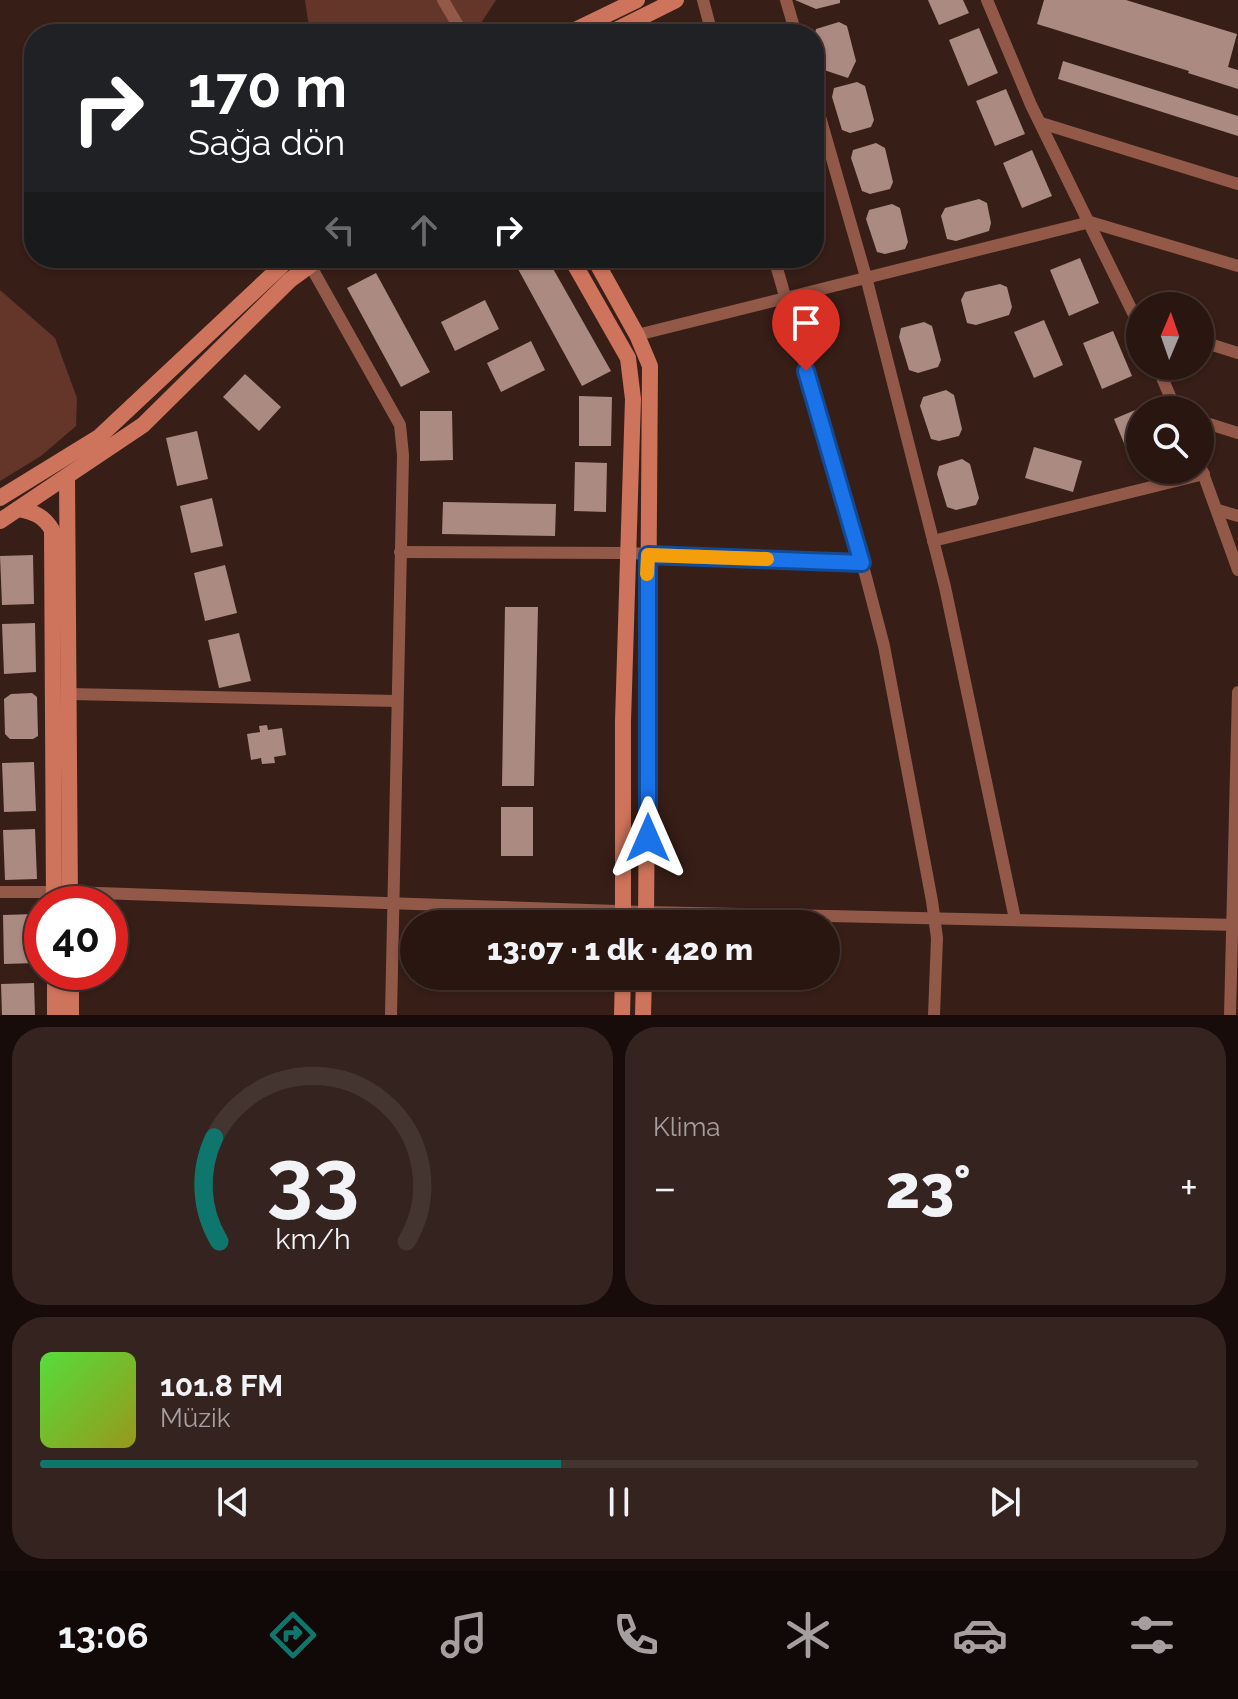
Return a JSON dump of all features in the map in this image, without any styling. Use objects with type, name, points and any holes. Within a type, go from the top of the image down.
[{"type":"street","points":[[443,0],[457,24]]},
{"type":"street","points":[[588,24],[637,0]]},
{"type":"street","points":[[628,24],[676,0]]},
{"type":"street","points":[[703,0],[709,24]]},
{"type":"street","points":[[786,0],[793,24]]},
{"type":"street","points":[[987,0],[1041,123],[1126,296]]},
{"type":"street","points":[[1041,123],[1238,184]]},
{"type":"street","points":[[824,131],[866,277],[933,541],[978,737],[1015,919]]},
{"type":"street","points":[[637,335],[1090,222],[1238,266]]},
{"type":"street","points":[[0,498],[99,437],[279,268]]},
{"type":"street","points":[[0,521],[143,425],[290,280],[307,268]]},
{"type":"street","points":[[318,268],[400,425],[403,455],[391,1015]]},
{"type":"street","points":[[577,268],[628,358],[631,369],[633,399],[627,553],[623,910]]},
{"type":"street","points":[[600,268],[637,335],[650,366],[646,910]]},
{"type":"street","points":[[777,268],[884,646],[937,938],[934,1015]]},
{"type":"street","points":[[1214,345],[1238,353]]},
{"type":"street","points":[[1214,425],[1238,433]]},
{"type":"street","points":[[62,886],[70,694],[67,477]]},
{"type":"street","points":[[933,541],[1146,484]]},
{"type":"street","points":[[1208,484],[1238,570]]},
{"type":"street","points":[[18,509],[33,511],[46,520],[52,530],[62,886]]},
{"type":"street","points":[[1218,510],[1238,516]]},
{"type":"street","points":[[400,552],[627,553],[862,563]]},
{"type":"street","points":[[1230,1015],[1235,924],[1238,692]]},
{"type":"street","points":[[70,694],[396,701]]},
{"type":"street","points":[[0,892],[24,894]]},
{"type":"street","points":[[128,899],[393,903],[508,910]]},
{"type":"street","points":[[840,917],[1235,924]]},
{"type":"street","points":[[55,990],[55,1015]]},
{"type":"street","points":[[71,990],[71,1015]]},
{"type":"street","points":[[622,1015],[623,990]]},
{"type":"street","points":[[643,1015],[644,990]]},
{"type":"shaded area","points":[[305,0],[496,0],[480,24],[309,24]]},
{"type":"shaded area","points":[[0,290],[55,338],[77,398],[76,426],[41,456],[0,481]]},
{"type":"building","points":[[795,0],[840,0],[840,3],[816,9]]},
{"type":"building","points":[[928,0],[963,0],[969,13],[939,25]]},
{"type":"building","points":[[1044,0],[1126,0],[1237,34],[1228,67],[1238,70],[1238,89],[1037,24]]},
{"type":"building","points":[[839,22],[847,26],[856,61],[848,78],[824,70],[824,27]]},
{"type":"building","points":[[979,28],[998,73],[968,86],[949,40]]},
{"type":"building","points":[[1063,61],[1238,116],[1238,136],[1058,79]]},
{"type":"building","points":[[857,82],[865,86],[874,120],[871,127],[850,133],[842,130],[832,97],[834,88]]},
{"type":"building","points":[[1006,89],[1025,134],[995,146],[976,101]]},
{"type":"building","points":[[876,143],[885,148],[893,182],[890,189],[870,194],[862,191],[851,158],[853,150]]},
{"type":"building","points":[[1032,150],[1052,196],[1022,208],[1003,163]]},
{"type":"building","points":[[979,199],[987,203],[991,223],[989,231],[956,241],[947,239],[941,216],[945,208]]},
{"type":"building","points":[[892,204],[900,208],[908,242],[905,249],[885,254],[877,252],[866,219],[869,210]]},
{"type":"building","points":[[1080,258],[1099,303],[1069,316],[1050,270]]},
{"type":"building","points":[[517,268],[553,268],[611,371],[582,386]]},
{"type":"building","points":[[376,273],[430,372],[401,387],[347,288]]},
{"type":"building","points":[[1000,284],[1007,287],[1012,307],[1009,315],[976,325],[967,323],[961,300],[965,292]]},
{"type":"building","points":[[485,300],[499,329],[455,351],[441,322]]},
{"type":"building","points":[[1044,320],[1063,365],[1034,378],[1014,332]]},
{"type":"building","points":[[924,322],[932,326],[941,360],[938,367],[918,373],[909,370],[899,337],[901,328]]},
{"type":"building","points":[[1113,331],[1126,362],[1126,379],[1102,389],[1083,343]]},
{"type":"building","points":[[531,341],[545,370],[501,392],[487,363]]},
{"type":"building","points":[[245,374],[281,407],[259,431],[223,397]]},
{"type":"building","points":[[946,390],[954,395],[962,429],[959,436],[939,441],[931,439],[920,406],[923,397]]},
{"type":"building","points":[[579,396],[612,397],[611,446],[579,446]]},
{"type":"building","points":[[420,411],[452,411],[453,460],[420,461]]},
{"type":"building","points":[[1126,414],[1126,448],[1114,419]]},
{"type":"building","points":[[197,431],[208,479],[177,486],[166,438]]},
{"type":"building","points":[[1034,447],[1082,461],[1073,492],[1025,478]]},
{"type":"building","points":[[962,459],[970,464],[979,498],[976,505],[956,510],[947,507],[937,474],[939,466]]},
{"type":"building","points":[[575,462],[607,463],[606,512],[574,511]]},
{"type":"building","points":[[212,498],[223,546],[191,553],[180,506]]},
{"type":"building","points":[[443,502],[556,504],[555,536],[442,534]]},
{"type":"building","points":[[33,555],[34,604],[2,605],[0,556]]},
{"type":"building","points":[[225,565],[237,613],[205,621],[194,573]]},
{"type":"building","points":[[505,607],[538,607],[534,786],[502,786]]},
{"type":"building","points":[[35,623],[36,672],[4,674],[2,624]]},
{"type":"building","points":[[239,633],[251,681],[219,688],[208,640]]},
{"type":"building","points":[[32,693],[37,697],[38,736],[33,739],[10,739],[5,734],[4,699],[11,694]]},
{"type":"building","points":[[267,725],[268,730],[282,728],[286,755],[274,757],[275,763],[262,764],[261,758],[251,760],[247,734],[260,732],[259,726]]},
{"type":"building","points":[[34,762],[36,811],[4,812],[2,763]]},
{"type":"building","points":[[501,807],[533,807],[533,856],[501,856]]},
{"type":"building","points":[[35,829],[37,879],[5,880],[3,830]]},
{"type":"building","points":[[24,914],[24,963],[4,964],[3,915]]},
{"type":"building","points":[[24,983],[24,990],[34,990],[35,1015],[2,1015],[1,984]]},
{"type":"slow traffic","points":[[647,574],[648,555],[767,559]]},
{"type":"route","points":[[648,838],[648,555],[862,563],[806,371]]}]
